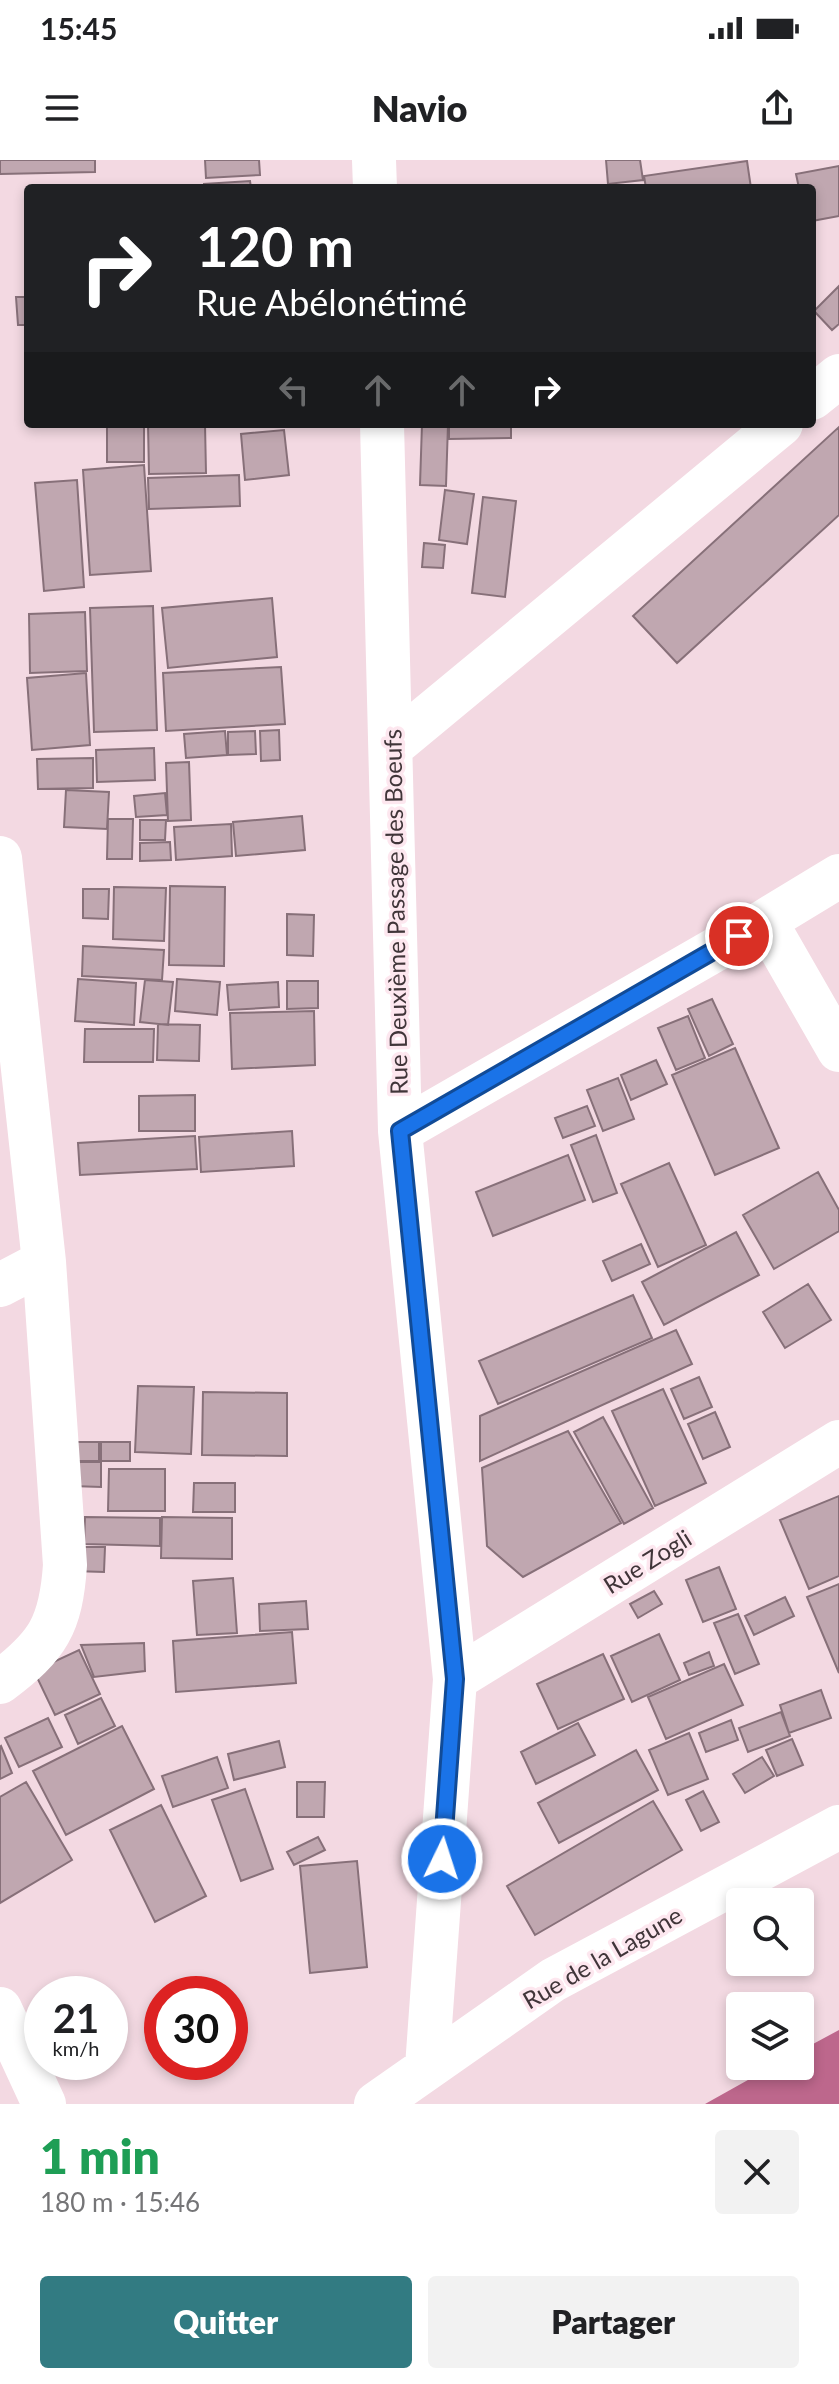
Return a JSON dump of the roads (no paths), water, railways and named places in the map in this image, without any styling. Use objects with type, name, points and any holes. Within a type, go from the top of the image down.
[{"type":"street","points":[[374,160],[375,184]]},
{"type":"street","points":[[816,395],[839,376]]},
{"type":"street","name":"Rue Deuxième Passage des Boeufs","points":[[382,428],[400,1131],[455,1679],[427,2067]]},
{"type":"street","points":[[391,747],[776,428]]},
{"type":"street","points":[[0,858],[44,1262],[65,1565],[63,1601],[49,1636],[24,1664],[0,1682]]},
{"type":"street","points":[[400,1131],[839,876]]},
{"type":"street","points":[[765,921],[839,1050]]},
{"type":"street","points":[[0,1285],[44,1262]]},
{"type":"street","name":"Rue Zogli","points":[[455,1679],[839,1442]]},
{"type":"street","name":"Rue de la Lagune","points":[[376,2104],[553,1980],[839,1827]]},
{"type":"street","points":[[0,2009],[44,2104]]}]
